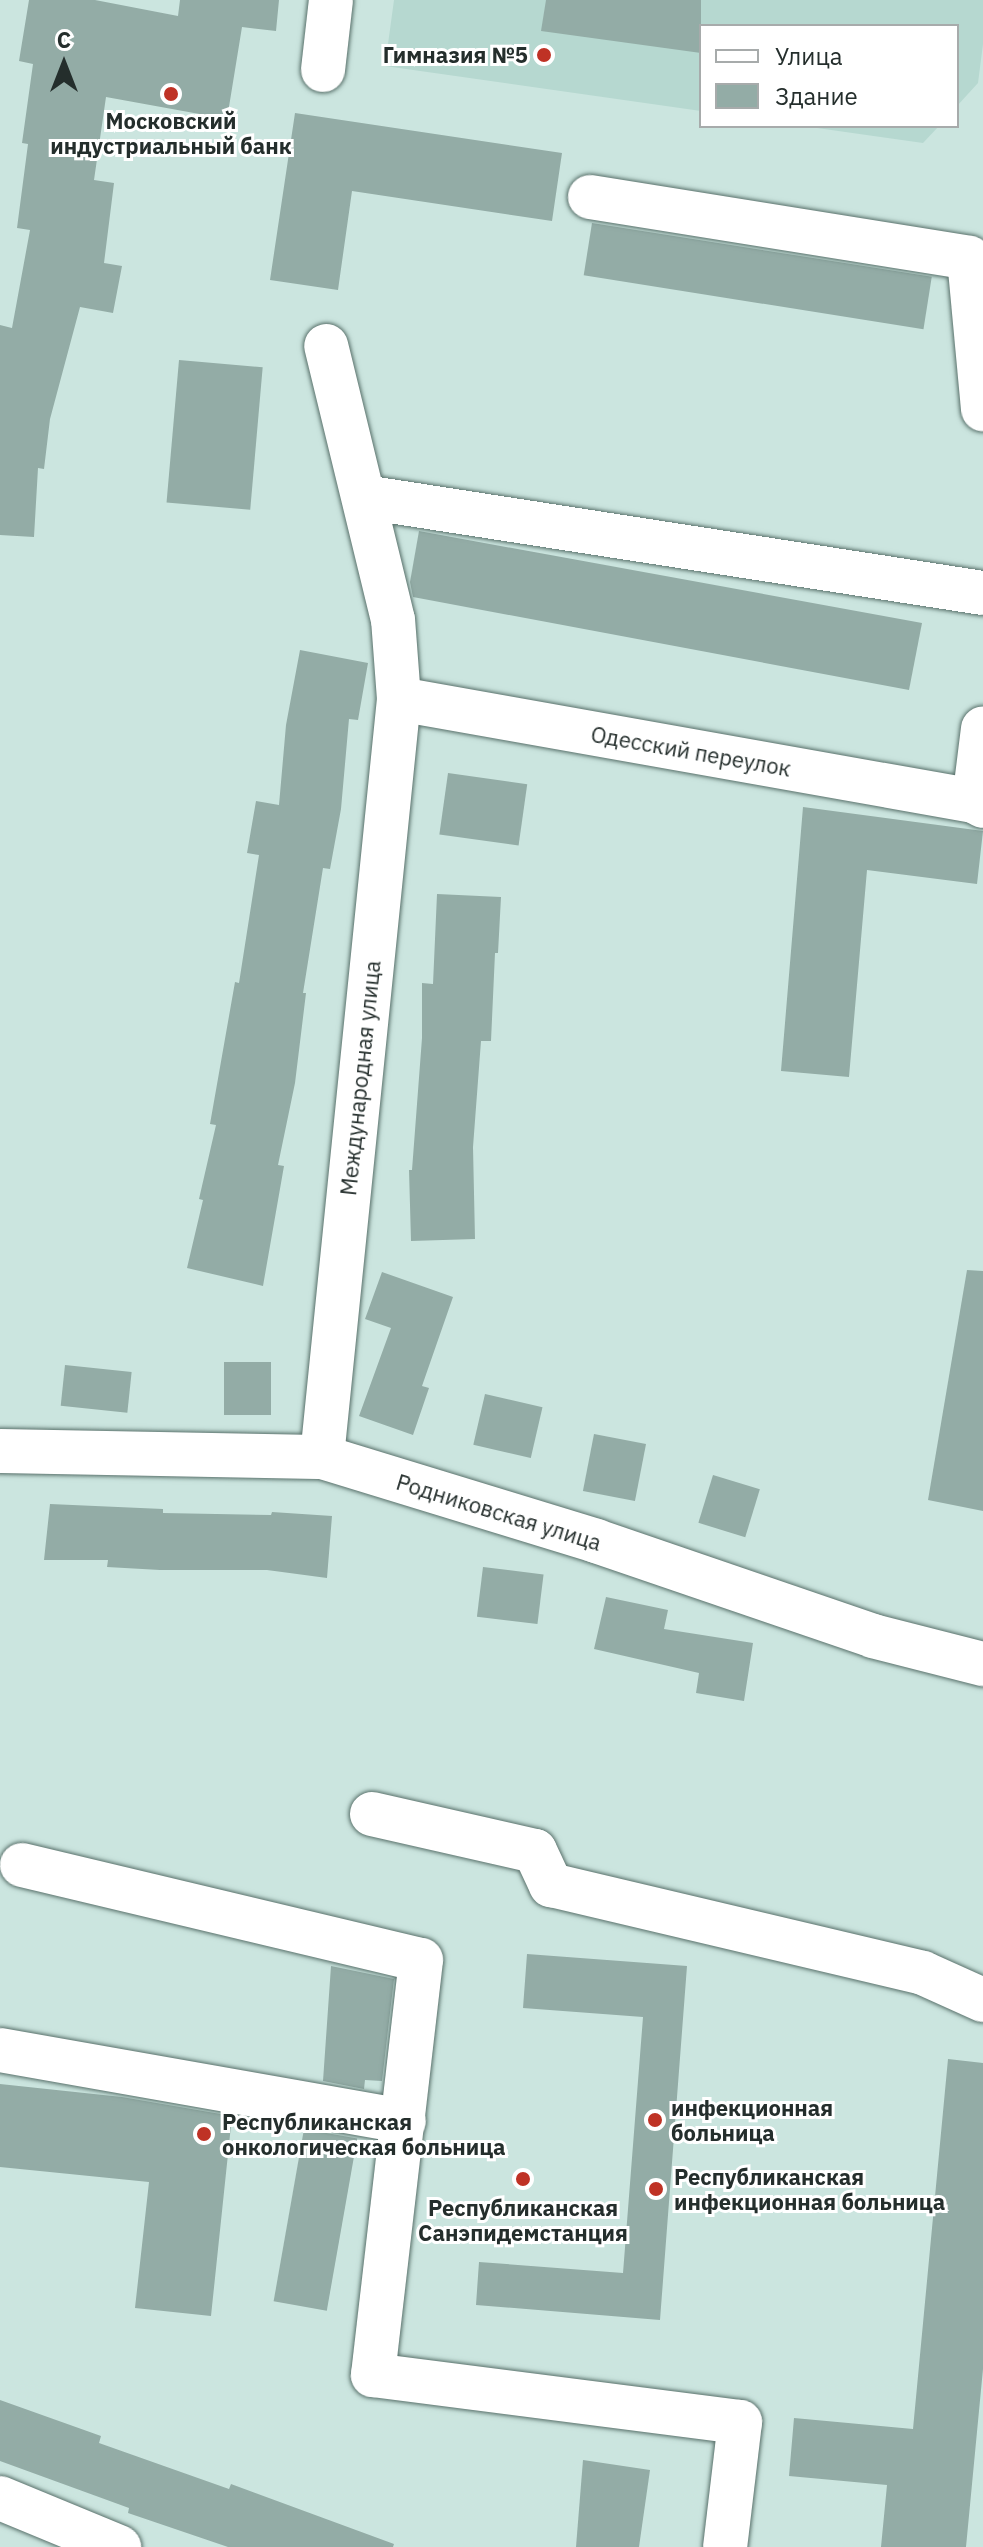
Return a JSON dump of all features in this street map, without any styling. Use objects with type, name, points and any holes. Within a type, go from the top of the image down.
[{"type":"street","points":[[323,70],[331,0]]},
{"type":"street","points":[[590,197],[969,258],[983,409]]},
{"type":"street","name":"Международная улица","points":[[322,1457],[399,699],[393,620],[326,346]]},
{"type":"street","points":[[364,497],[983,593]]},
{"type":"street","name":"Одесский переулок","points":[[399,699],[978,804]]},
{"type":"street","points":[[978,804],[983,729]]},
{"type":"street","name":"Родниковская улица","points":[[0,1451],[322,1457],[596,1541],[873,1636],[983,1664]]},
{"type":"street","points":[[372,1814],[535,1851],[551,1885],[923,1973],[983,2000]]},
{"type":"street","points":[[22,1865],[421,1960],[373,2375],[740,2422],[725,2547]]},
{"type":"street","points":[[0,2050],[404,2121]]},
{"type":"street","points":[[0,2498],[119,2547]]},
{"type":"shaded area","name":"Гимназия №5","points":[[394,0],[983,0],[983,44],[978,83],[959,104],[959,24],[699,24],[699,111],[385,66]]},
{"type":"shaded area","points":[[817,128],[937,128],[923,143]]},
{"type":"building","points":[[29,0],[95,0],[178,16],[180,0],[279,0],[276,31],[242,27],[227,119],[106,97],[94,180],[114,183],[104,263],[122,266],[113,313],[80,307],[50,419],[44,469],[38,468],[34,537],[0,535],[0,325],[12,328],[30,230],[17,228],[28,144],[22,143],[33,64],[19,61]]},
{"type":"building","points":[[546,0],[701,0],[699,53],[541,31]]},
{"type":"building","points":[[295,113],[562,153],[552,221],[352,191],[338,290],[270,280]]},
{"type":"building","points":[[592,223],[932,277],[923,329],[584,275]]},
{"type":"building","points":[[179,360],[263,367],[250,510],[167,502]]},
{"type":"building","points":[[419,531],[922,623],[909,690],[413,597],[410,582]]},
{"type":"building","points":[[300,650],[368,663],[358,720],[349,719],[341,809],[330,869],[323,868],[303,993],[306,993],[295,1083],[278,1165],[284,1166],[263,1286],[187,1268],[203,1200],[199,1199],[216,1125],[210,1124],[235,982],[239,983],[259,855],[247,853],[256,801],[279,805],[286,725]]},
{"type":"building","points":[[448,773],[527,784],[519,846],[439,834]]},
{"type":"building","points":[[803,807],[983,831],[977,884],[867,870],[849,1077],[781,1071]]},
{"type":"building","points":[[437,894],[501,897],[498,953],[495,953],[491,1041],[481,1041],[473,1147],[475,1239],[411,1241],[409,1170],[412,1170],[422,1038],[422,983],[433,984]]},
{"type":"building","points":[[967,1270],[983,1271],[983,1511],[928,1500]]},
{"type":"building","points":[[382,1272],[453,1297],[422,1386],[429,1388],[413,1435],[359,1416],[391,1328],[365,1319]]},
{"type":"building","points":[[224,1362],[271,1362],[271,1415],[224,1415]]},
{"type":"building","points":[[65,1365],[132,1372],[127,1413],[61,1406]]},
{"type":"building","points":[[485,1394],[542,1407],[531,1458],[473,1445]]},
{"type":"building","points":[[594,1434],[646,1444],[635,1501],[583,1491]]},
{"type":"building","points":[[713,1475],[760,1489],[745,1537],[698,1523]]},
{"type":"building","points":[[50,1504],[163,1509],[163,1513],[271,1515],[272,1512],[332,1516],[327,1578],[267,1570],[160,1570],[107,1567],[108,1560],[44,1560]]},
{"type":"building","points":[[483,1567],[544,1574],[537,1624],[477,1617]]},
{"type":"building","points":[[606,1597],[668,1610],[664,1629],[753,1643],[744,1701],[696,1693],[699,1673],[594,1649]]},
{"type":"building","name":"инфекционная больница","points":[[527,1954],[687,1966],[660,2320],[476,2305],[479,2262],[623,2273],[643,2017],[523,2008]]},
{"type":"building","points":[[331,1966],[394,1979],[382,2081],[365,2080],[364,2089],[323,2081]]},
{"type":"building","points":[[948,2059],[983,2063],[983,2369],[966,2547],[881,2547],[887,2485],[789,2476],[794,2418],[913,2429]]},
{"type":"building","points":[[0,2084],[122,2097],[232,2116],[211,2316],[135,2308],[149,2182],[0,2167]]},
{"type":"building","points":[[304,2129],[357,2138],[327,2311],[274,2301]]},
{"type":"building","points":[[0,2400],[101,2436],[99,2443],[229,2489],[231,2484],[394,2544],[393,2547],[228,2547],[128,2513],[129,2508],[0,2461]]},
{"type":"building","points":[[583,2460],[650,2470],[639,2547],[576,2547]]},
{"type":"place","name":"Гимназия №5","points":[[544,55]]},
{"type":"place","name":"Московский индустриальный банк","points":[[171,94]]},
{"type":"place","name":"инфекционная больница","points":[[655,2120]]},
{"type":"place","name":"Республиканская онкологическая больница","points":[[204,2134]]},
{"type":"place","name":"Республиканская Санэпидемстанция","points":[[523,2179]]},
{"type":"place","name":"Республиканская инфекционная больница","points":[[656,2189]]}]
